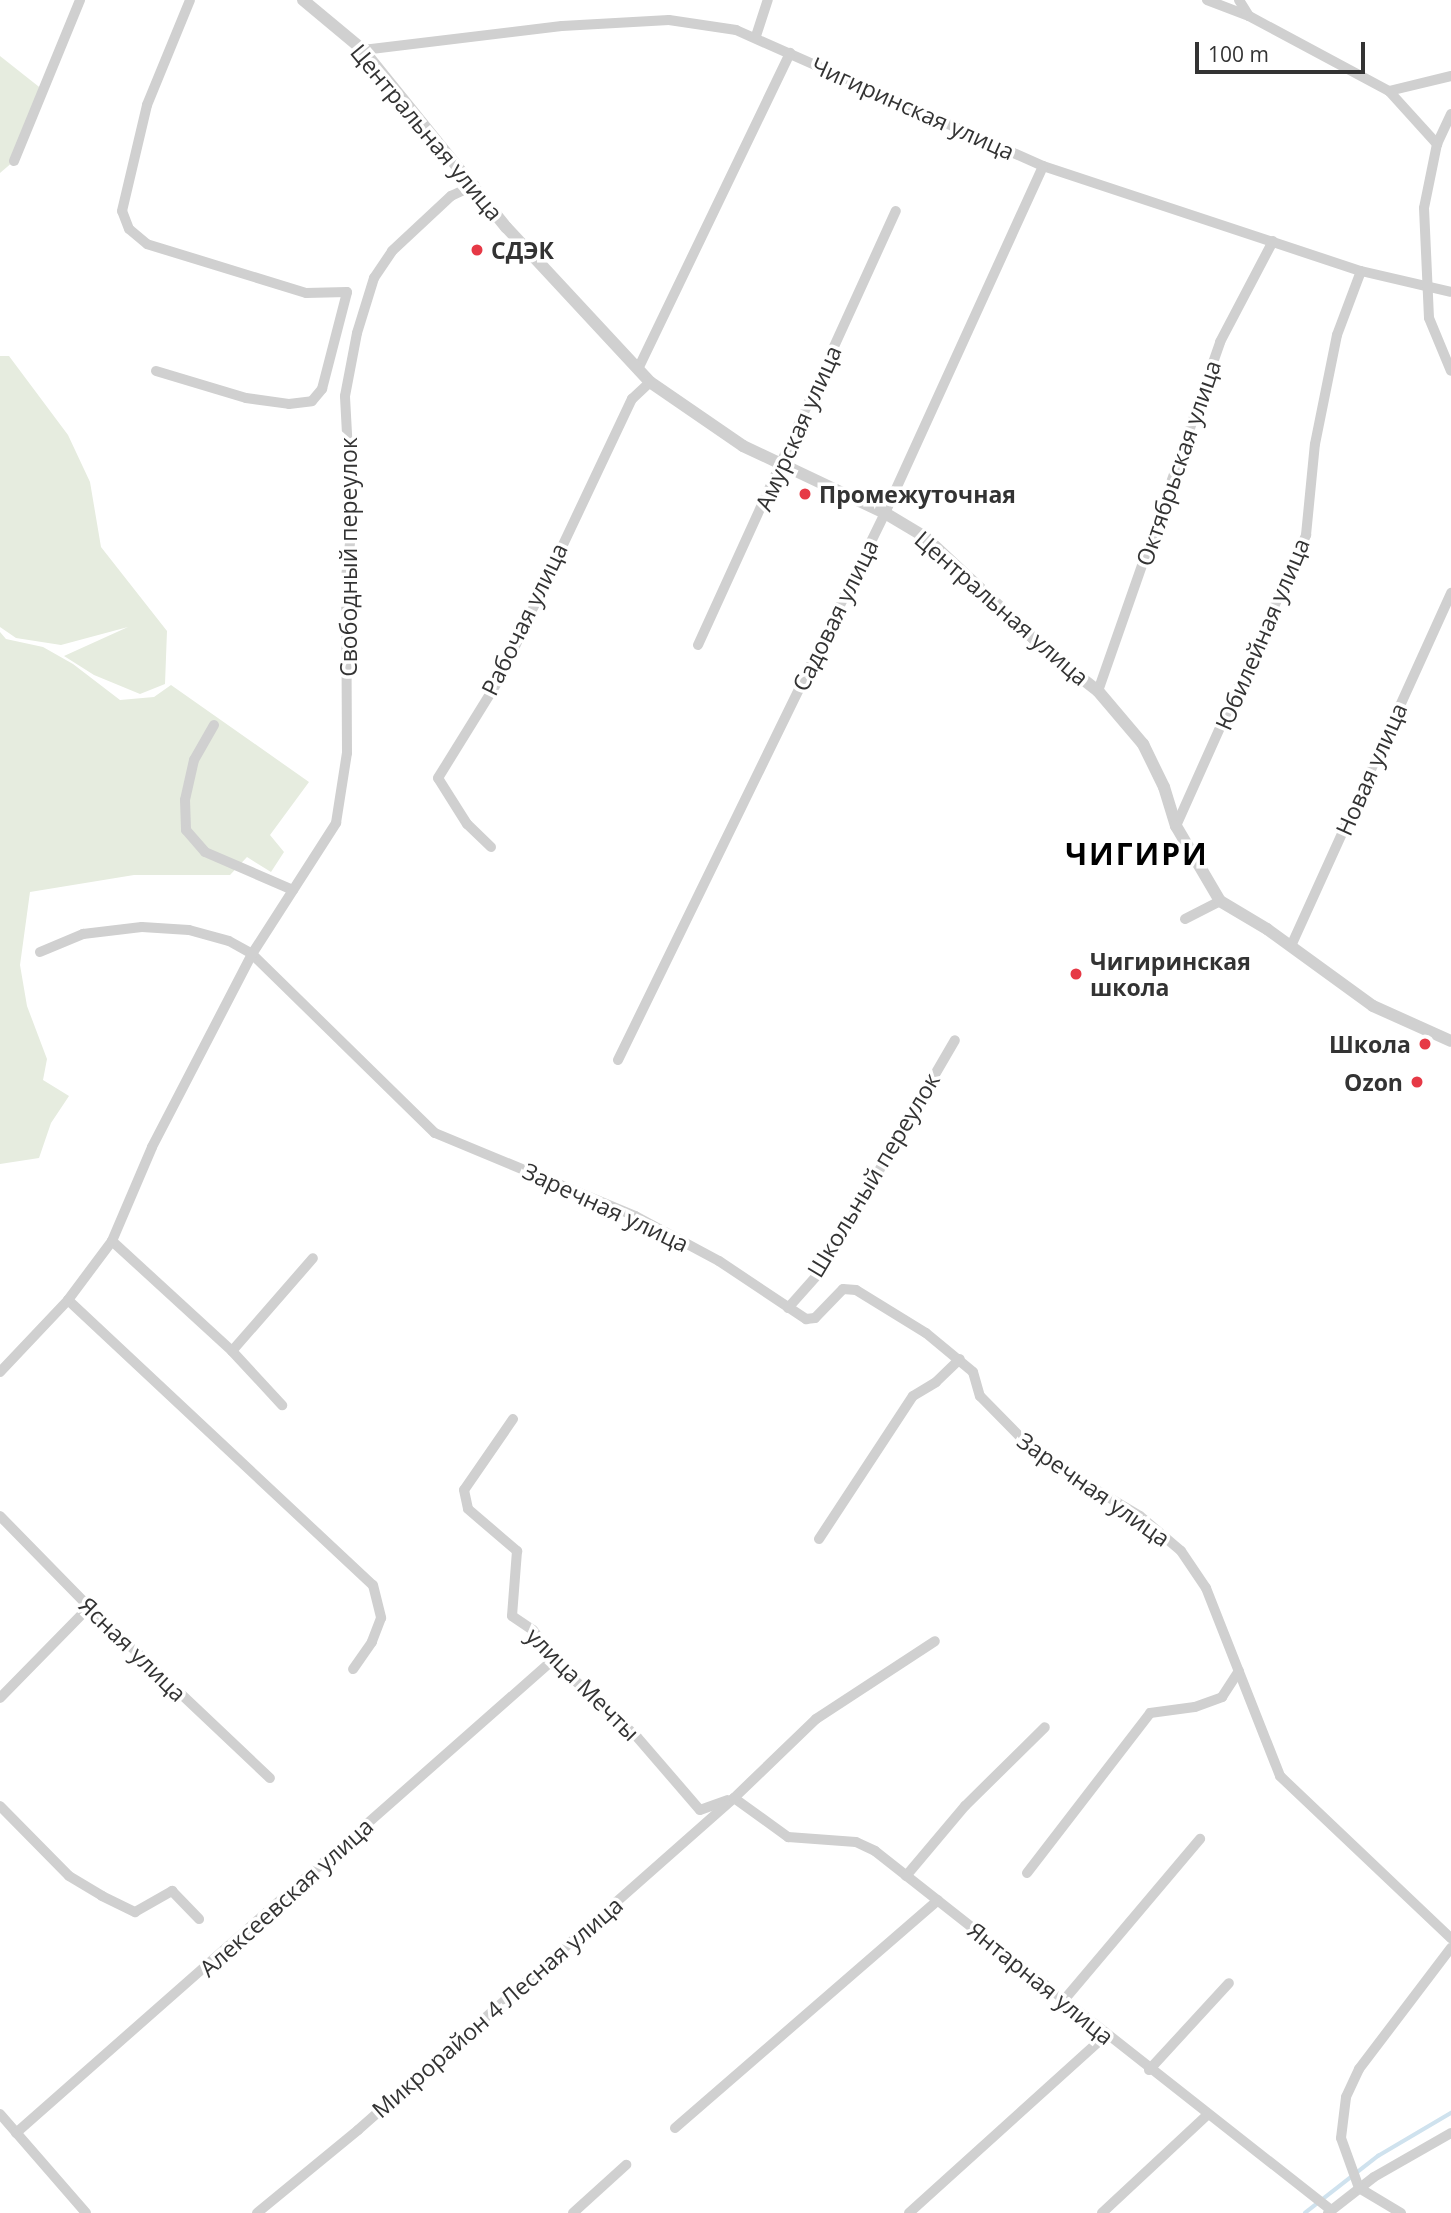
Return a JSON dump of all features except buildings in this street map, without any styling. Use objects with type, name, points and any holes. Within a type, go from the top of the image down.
[{"type":"street","points":[[14,160],[80,0]]},
{"type":"street","points":[[156,371],[246,398],[289,404],[312,401],[322,389],[346,292],[306,293],[147,244],[129,229],[122,211],[147,105],[190,0]]},
{"type":"street","name":"Центральная улица","points":[[303,0],[363,50],[475,185],[506,228],[650,382],[743,446],[885,513],[925,537],[1048,652],[1098,691],[1143,744],[1176,826],[1220,901],[1291,946],[1373,1006],[1451,1041]]},
{"type":"street","points":[[757,36],[768,0]]},
{"type":"street","points":[[1207,0],[1249,16],[1389,91],[1437,144]]},
{"type":"street","points":[[1239,0],[1249,16]]},
{"type":"street","name":"Чигиринская улица","points":[[363,50],[562,26],[670,20],[757,36],[1043,166],[1361,271],[1451,292]]},
{"type":"street","points":[[638,369],[790,53]]},
{"type":"street","points":[[1389,91],[1451,76]]},
{"type":"street","points":[[1451,114],[1437,144],[1424,208],[1424,286],[1433,332],[1451,371]]},
{"type":"street","name":"Садовая улица","points":[[618,1060],[885,513],[1043,166]]},
{"type":"street","name":"Свободный переулок","points":[[252,954],[336,823],[341,804],[349,661],[346,577],[352,526],[345,396],[357,333],[374,278],[392,251],[451,196],[475,185]]},
{"type":"street","name":"Амурская улица","points":[[698,645],[783,465],[896,211]]},
{"type":"street","name":"Октябрьская улица","points":[[1098,691],[1220,342],[1273,241]]},
{"type":"street","name":"Юбилейная улица","points":[[1176,826],[1306,535],[1315,444],[1337,335],[1361,271]]},
{"type":"street","name":"Рабочая улица","points":[[491,847],[467,824],[438,778],[500,678],[632,399],[650,382]]},
{"type":"street","name":"Новая улица","points":[[1291,946],[1451,593]]},
{"type":"street","points":[[214,725],[194,760],[185,800],[186,830],[205,852],[293,890]]},
{"type":"street","points":[[1185,919],[1220,901]]},
{"type":"street","name":"Заречная улица","points":[[40,953],[83,934],[142,927],[189,930],[229,941],[252,954],[435,1133],[635,1216],[719,1261],[806,1319],[815,1318],[836,1293],[856,1290],[960,1359],[973,1372],[979,1396],[1039,1456],[1140,1516],[1181,1551],[1206,1588],[1280,1776],[1451,1938]]},
{"type":"street","points":[[0,1372],[68,1300],[111,1241],[152,1147],[252,954]]},
{"type":"street","name":"Школьный переулок","points":[[788,1308],[820,1272],[955,1040]]},
{"type":"street","points":[[111,1241],[232,1351],[282,1405]]},
{"type":"street","points":[[232,1351],[313,1258]]},
{"type":"street","points":[[68,1300],[373,1584],[381,1618],[372,1642],[353,1669]]},
{"type":"street","points":[[818,1539],[913,1396],[936,1382],[960,1359]]},
{"type":"street","name":"улица Мечты","points":[[513,1419],[464,1490],[468,1509],[517,1551],[512,1616],[533,1630],[554,1659],[637,1737],[700,1810],[734,1798]]},
{"type":"street","name":"Ясная улица","points":[[0,1516],[89,1607],[270,1779]]},
{"type":"street","points":[[0,1698],[89,1607]]},
{"type":"street","name":"Микрорайон 4 Лесная улица","points":[[257,2213],[358,2130],[734,1798],[816,1719],[934,1641]]},
{"type":"street","name":"Алексеевская улица","points":[[16,2133],[554,1659]]},
{"type":"street","points":[[1027,1873],[1150,1713],[1222,1697],[1239,1671]]},
{"type":"street","points":[[906,1876],[965,1806],[1045,1727]]},
{"type":"street","name":"Янтарная улица","points":[[734,1798],[788,1837],[856,1842],[906,1876],[1329,2211]]},
{"type":"street","points":[[0,1806],[69,1876],[102,1896],[135,1912],[172,1891],[199,1919]]},
{"type":"street","points":[[1064,2000],[1200,1839]]},
{"type":"street","points":[[675,2128],[938,1900]]},
{"type":"street","points":[[1401,2213],[1359,2188],[1341,2138],[1346,2097],[1359,2068],[1451,1948]]},
{"type":"street","points":[[1149,2070],[1229,1983]]},
{"type":"street","points":[[909,2213],[1105,2036]]},
{"type":"street","points":[[0,2114],[86,2213]]},
{"type":"street","points":[[1102,2213],[1207,2115]]},
{"type":"street","points":[[1329,2211],[1359,2188],[1451,2133]]},
{"type":"street","points":[[573,2213],[626,2165]]},
{"type":"shaded area","points":[[0,56],[43,90],[14,161],[0,173]]},
{"type":"shaded area","points":[[0,356],[9,356],[68,435],[90,482],[101,547],[167,631],[165,684],[140,694],[94,675],[64,656],[128,627],[61,645],[16,638],[0,627]]},
{"type":"shaded area","points":[[0,632],[6,639],[43,647],[73,664],[120,700],[154,697],[171,685],[309,782],[270,835],[284,852],[271,872],[247,857],[230,875],[134,875],[30,892],[20,965],[27,1006],[47,1059],[43,1080],[69,1096],[51,1123],[39,1158],[0,1164]]},
{"type":"waterway","points":[[1305,2213],[1378,2156],[1451,2113]]},
{"type":"place","name":"СДЭК","points":[[477,250]]},
{"type":"place","name":"Промежуточная","points":[[805,494]]},
{"type":"place","name":"Чигиринская школа","points":[[1076,974]]},
{"type":"place","name":"Школа","points":[[1425,1044]]},
{"type":"place","name":"Ozon","points":[[1417,1082]]},
{"type":"district","name":"ЧИГИРИ","points":[[1137,854]]}]
